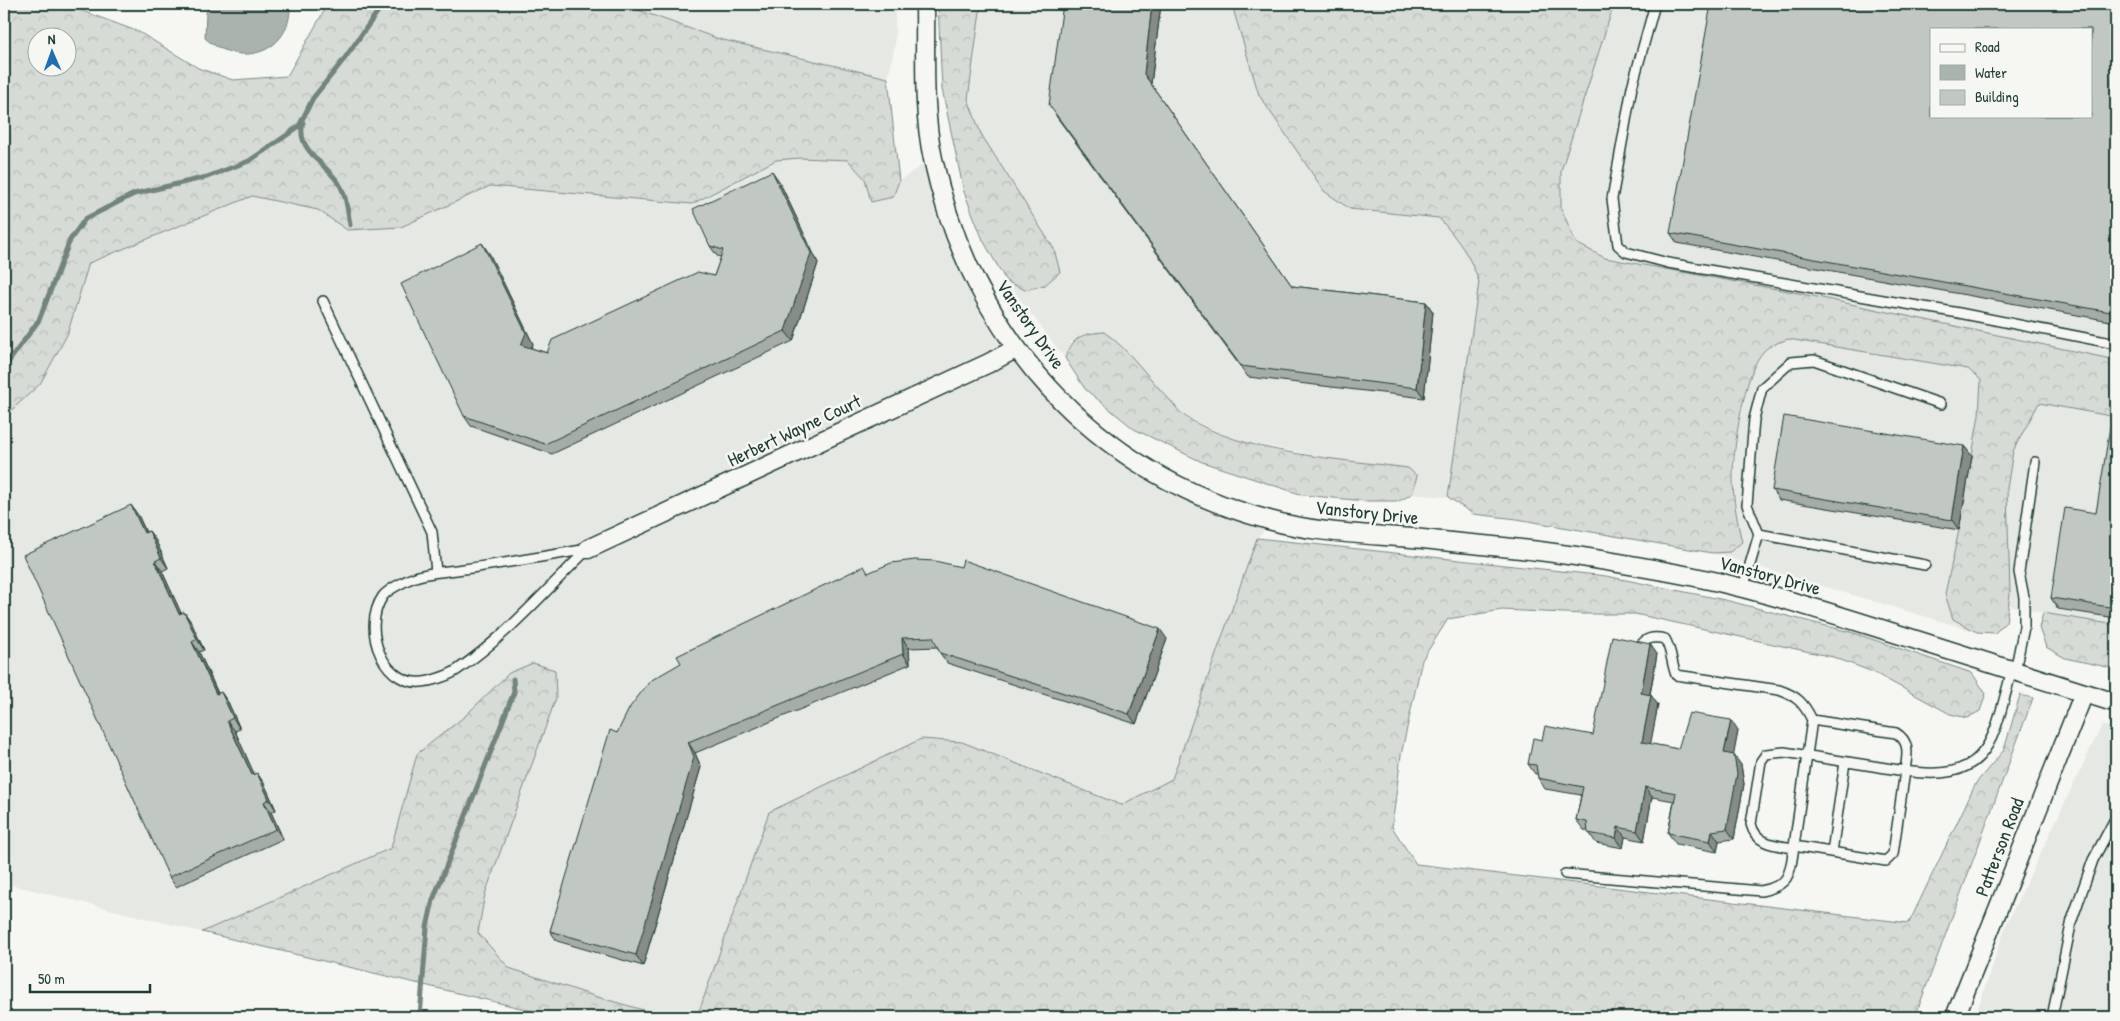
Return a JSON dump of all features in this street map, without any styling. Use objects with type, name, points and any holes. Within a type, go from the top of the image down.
[{"type":"street","name":"Vanstory Drive","points":[[925,4],[926,90],[930,138],[948,216],[969,271],[991,311],[1017,348],[1071,411],[1101,438],[1159,476],[1229,508],[1272,521],[1325,530],[1555,553],[1675,573],[1743,588],[2116,703]]},
{"type":"street","name":"Herbert Wayne Court","points":[[588,549],[989,363],[1017,348]]},
{"type":"street","name":"Patterson Road","points":[[1955,1017],[2084,693]]},
{"type":"lane","points":[[1655,4],[1632,87],[1612,199],[1618,245],[1626,252],[1677,265],[1949,311],[2116,344]]},
{"type":"lane","points":[[324,301],[432,532],[436,572]]},
{"type":"lane","points":[[1743,588],[1759,534],[1747,504],[1754,419],[1762,388],[1791,362],[1814,360],[1941,404]]},
{"type":"lane","points":[[1812,720],[1896,733],[1903,737],[1907,744],[1905,772],[1893,854],[1886,861],[1764,842],[1757,838],[1751,824],[1761,761],[1766,754],[1784,752],[1905,772],[1928,775],[1955,772],[1974,763],[1988,747],[2014,670],[2024,627],[2024,597],[2019,572],[2035,462]]},
{"type":"lane","points":[[1759,534],[1925,565]]},
{"type":"lane","points":[[588,549],[500,635],[456,672],[427,682],[409,681],[390,670],[381,658],[374,636],[374,624],[384,596],[403,582],[436,572],[588,549]]},
{"type":"lane","points":[[1565,874],[1761,891],[1779,888],[1789,876],[1812,720],[1805,705],[1794,695],[1779,690],[1676,675],[1672,664],[1671,649],[1665,639],[1654,637],[1644,640],[1638,648]]},
{"type":"lane","points":[[1832,852],[1845,762]]},
{"type":"lane","points":[[2052,1017],[2072,920],[2093,860],[2116,817]]},
{"type":"shaded area","points":[[621,4],[895,4],[895,45],[888,78],[719,39]]},
{"type":"shaded area","points":[[981,4],[1235,4],[1234,12],[1259,95],[1350,209],[1439,218],[1465,248],[1479,282],[1448,497],[1412,494],[1417,476],[1231,439],[1185,416],[1118,342],[1071,342],[1065,358],[1006,281],[1025,290],[1054,249],[981,134],[968,99]]},
{"type":"shaded area","points":[[1614,4],[2116,4],[2116,360],[1798,293],[1605,258],[1576,243],[1561,208],[1561,171]]},
{"type":"shaded area","points":[[800,158],[848,160],[865,179],[871,202],[893,197],[899,181],[933,158],[991,311],[1101,438],[1272,521],[1257,539],[1172,779],[1121,805],[962,742],[921,739],[769,812],[697,1017],[668,1017],[594,996],[509,968],[478,933],[485,894],[509,673],[465,716],[417,754],[391,848],[202,932],[4,883],[4,417],[40,384],[67,335],[89,263],[252,196],[319,210],[347,230],[401,227],[490,186],[692,204],[776,160]]},
{"type":"shaded area","points":[[1788,339],[1968,369],[1981,380],[1979,415],[1959,530],[1945,594],[1953,619],[1977,632],[1712,553],[1730,552],[1742,542],[1737,518],[1733,477],[1738,427],[1748,380],[1764,350]]},
{"type":"shaded area","points":[[2039,403],[2116,417],[2116,625],[2008,605],[2007,489],[2013,451]]},
{"type":"shaded area","points":[[2102,725],[2116,729],[2116,1017],[1975,1017],[2007,923]]},
{"type":"green space","points":[[4,4],[64,4],[139,32],[198,68],[233,80],[287,76],[328,4],[621,4],[719,39],[888,78],[899,181],[893,197],[871,202],[865,179],[848,160],[800,158],[776,160],[692,204],[490,186],[401,227],[347,230],[318,210],[252,196],[89,263],[67,335],[40,384],[4,417]]},
{"type":"green space","points":[[938,4],[981,4],[968,99],[981,134],[1054,249],[1060,272],[1045,285],[1025,290],[1006,281],[983,240],[964,192],[942,89]]},
{"type":"green space","points":[[1235,4],[1614,4],[1561,171],[1561,208],[1576,243],[1605,258],[1798,293],[2116,360],[2116,417],[2039,403],[2013,451],[2007,489],[2010,594],[2006,622],[1995,633],[1977,632],[1953,619],[1945,594],[1959,530],[1979,415],[1981,380],[1968,369],[1788,339],[1766,349],[1757,361],[1751,375],[1741,411],[1733,485],[1742,542],[1730,552],[1712,553],[1517,519],[1473,514],[1448,497],[1479,282],[1472,264],[1463,248],[1439,218],[1350,209],[1324,191],[1259,95],[1234,12]]},
{"type":"green space","points":[[1104,332],[1130,355],[1186,417],[1209,429],[1235,439],[1264,447],[1323,458],[1408,468],[1417,476],[1412,494],[1399,501],[1365,501],[1303,495],[1202,462],[1134,429],[1085,389],[1065,358],[1072,345],[1079,338],[1084,335]]},
{"type":"green space","points":[[1257,538],[1606,576],[1725,600],[1854,633],[1972,673],[1986,694],[1980,711],[1967,718],[1950,714],[1873,672],[1833,657],[1635,614],[1584,614],[1502,610],[1448,619],[1422,660],[1401,755],[1392,827],[1416,864],[1909,923],[1976,783],[2004,750],[2020,695],[2033,698],[1915,1017],[697,1017],[769,812],[921,739],[962,742],[1121,805],[1172,779]]},
{"type":"green space","points":[[2043,613],[2116,625],[2116,669],[2065,658],[2046,647],[2039,628]]},
{"type":"green space","points":[[533,663],[555,670],[556,698],[485,894],[478,933],[509,968],[594,996],[668,1017],[558,1017],[202,932],[391,848],[417,754],[465,716],[509,673]]},
{"type":"water","points":[[210,4],[290,4],[288,21],[282,35],[273,45],[261,51],[247,54],[233,53],[218,47],[205,38],[206,13]]},
{"type":"building","points":[[1063,4],[1152,4],[1144,74],[1292,286],[1426,302],[1417,388],[1241,366],[1049,105]]},
{"type":"building","points":[[1711,4],[2116,4],[2116,313],[1670,233]]},
{"type":"building","points":[[772,171],[811,253],[785,331],[545,444],[464,416],[401,284],[482,243],[526,333],[521,345],[547,353],[552,340],[698,272],[714,276],[723,250],[710,246],[693,209]]},
{"type":"building","points":[[1784,416],[1964,446],[1952,520],[1772,490]]},
{"type":"building","points":[[2110,427],[2116,428],[2116,608],[2051,598],[2065,508],[2096,513]]},
{"type":"building","points":[[131,505],[144,533],[149,531],[161,558],[155,561],[179,614],[184,612],[197,639],[192,642],[216,694],[221,692],[233,718],[227,721],[252,775],[257,773],[269,799],[264,802],[276,829],[169,877],[23,555]]},
{"type":"building","points":[[915,560],[935,561],[961,567],[963,560],[1160,629],[1129,714],[940,653],[933,637],[902,638],[903,654],[688,742],[694,757],[636,955],[550,931],[610,730],[617,733],[630,707],[650,681],[681,663],[677,656],[864,566],[868,573],[891,563]]},
{"type":"building","points":[[1612,636],[1650,644],[1641,693],[1651,695],[1642,742],[1678,749],[1689,713],[1731,720],[1724,753],[1734,755],[1737,774],[1727,829],[1712,831],[1710,841],[1668,833],[1676,793],[1645,787],[1637,831],[1618,827],[1616,838],[1588,833],[1587,822],[1576,820],[1583,787],[1538,778],[1536,765],[1528,764],[1533,738],[1542,740],[1545,726],[1593,735]]},
{"type":"waterway","points":[[4,368],[39,320],[70,240],[85,219],[134,194],[207,177],[249,161],[287,135],[299,126],[313,98],[345,58],[383,4]]},
{"type":"waterway","points":[[303,123],[302,133],[304,142],[315,158],[336,179],[341,187],[346,201],[350,225]]},
{"type":"waterway","points":[[420,1017],[427,927],[433,900],[514,692],[513,679]]}]
